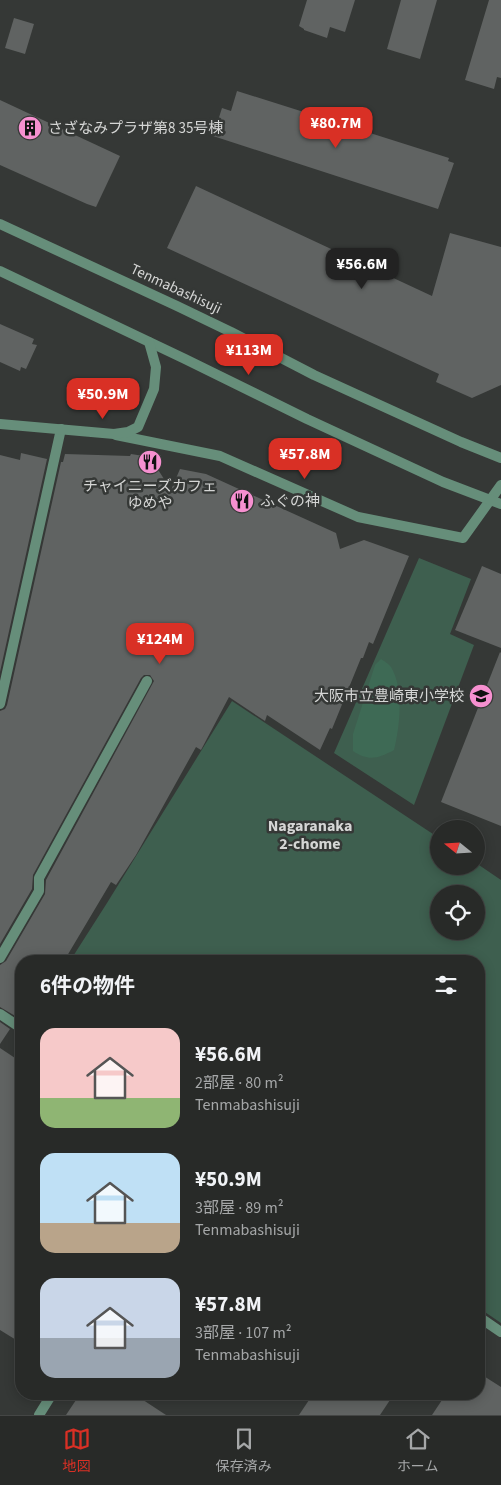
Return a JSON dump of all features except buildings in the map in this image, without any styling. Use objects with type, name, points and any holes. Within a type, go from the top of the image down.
[{"type":"street","name":"Tenmabashisuji","points":[[0,224],[224,328],[314,375],[461,442],[501,458]]},
{"type":"street","points":[[0,271],[307,419],[443,482],[501,504]]},
{"type":"street","points":[[114,434],[128,432],[138,427],[154,389],[156,367],[149,342]]},
{"type":"street","points":[[0,424],[114,434],[220,456],[358,517],[463,538],[501,485]]},
{"type":"street","points":[[0,704],[61,429]]},
{"type":"street","points":[[0,958],[39,891],[39,878],[147,681]]},
{"type":"street","points":[[0,1014],[15,1024]]},
{"type":"street","points":[[485,1322],[501,1332]]},
{"type":"street","points":[[39,1415],[48,1400]]},
{"type":"green space","points":[[419,558],[471,579],[450,634],[474,645],[414,805],[334,753]]},
{"type":"green space","points":[[381,659],[391,667],[398,686],[400,708],[398,730],[394,750],[379,757],[369,758],[353,751],[353,734],[375,665]]},
{"type":"green space","points":[[232,701],[430,832],[430,875],[485,875],[485,869],[501,880],[501,1323],[485,1312],[485,955],[74,955]]},
{"type":"place","name":"さざなみプラザ第8 35号棟","points":[[30,128]]},
{"type":"place","name":"チャイニーズカフェ ゆめや","points":[[150,462]]},
{"type":"place","name":"ふぐの神","points":[[242,501]]},
{"type":"place","name":"大阪市立豊崎東小学校","points":[[481,696]]},
{"type":"district","name":"Nagaranaka 2-chome","points":[[310,835]]}]
